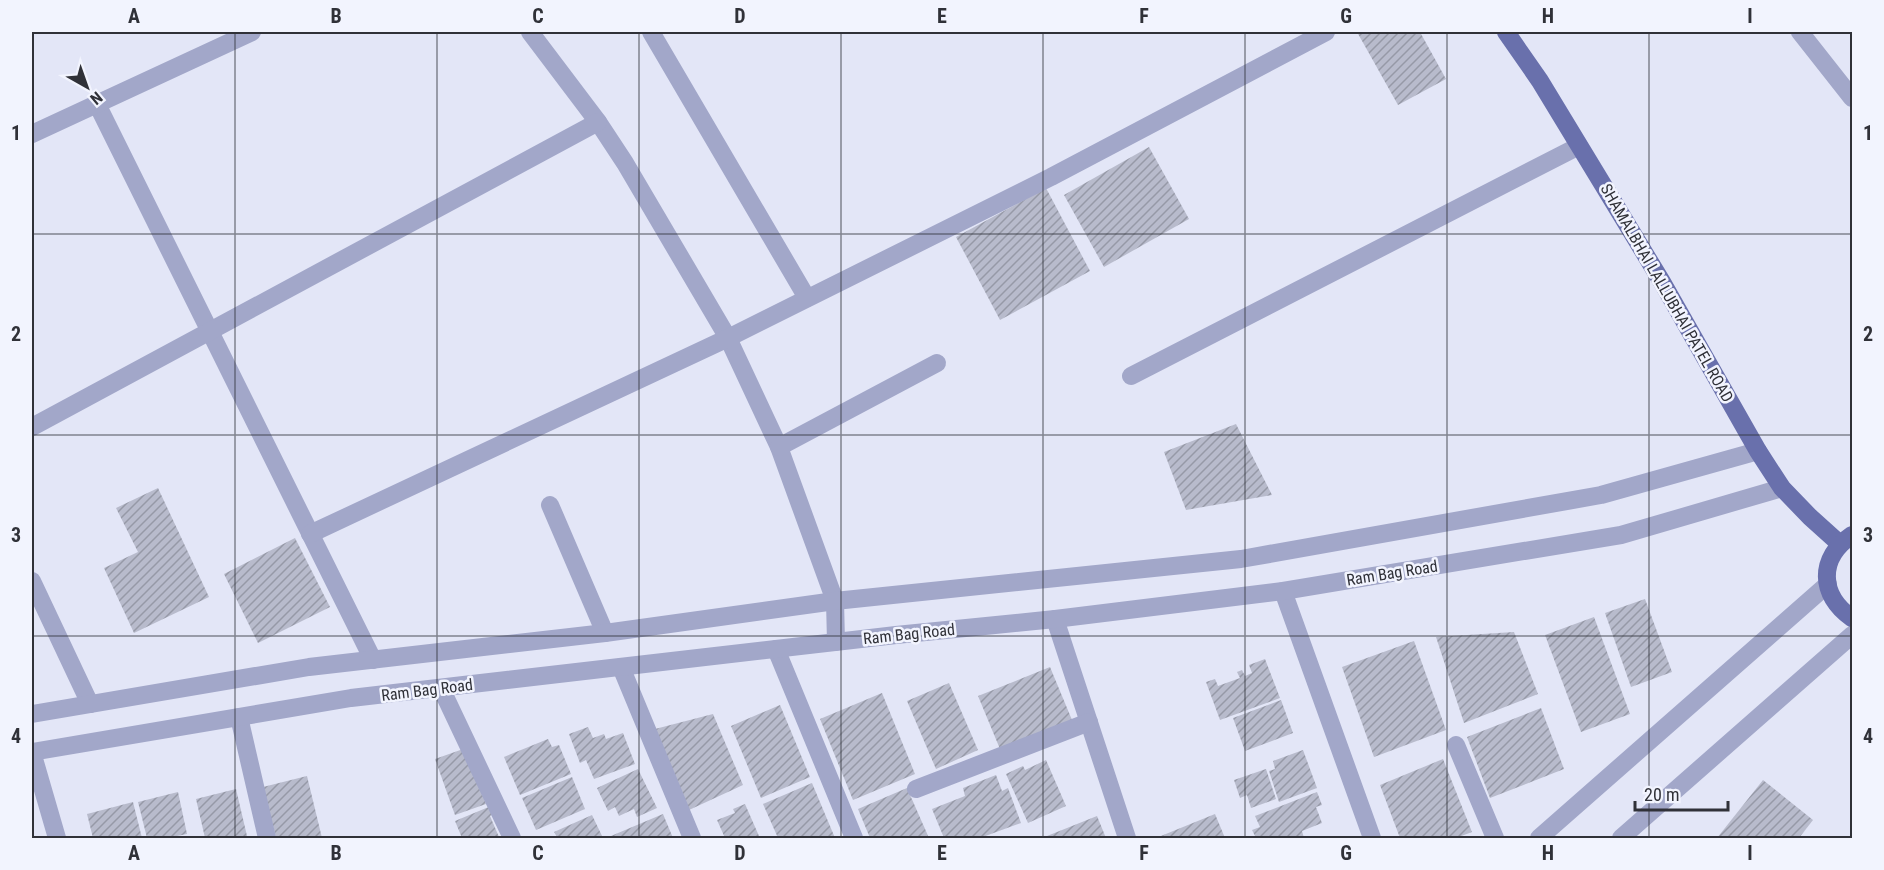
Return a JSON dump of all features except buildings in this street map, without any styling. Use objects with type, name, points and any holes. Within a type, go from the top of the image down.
[{"type":"main road","name":"SHAMALBHAI LALLUBHAI PATEL ROAD","points":[[1506,32],[1540,81],[1662,282],[1758,451],[1782,488],[1810,517],[1846,540]]},
{"type":"main road","points":[[1846,540],[1832,556],[1827,570],[1828,584],[1832,598],[1841,610],[1852,618]]},
{"type":"street","points":[[32,134],[252,32]]},
{"type":"street","points":[[530,32],[598,122],[631,173],[728,338],[779,447],[835,601],[836,642]]},
{"type":"street","points":[[651,32],[807,298]]},
{"type":"street","points":[[310,534],[728,338],[1051,177],[1326,32]]},
{"type":"street","points":[[1800,32],[1852,98]]},
{"type":"street","points":[[97,104],[373,660]]},
{"type":"street","points":[[32,427],[598,122]]},
{"type":"street","points":[[1131,376],[1579,146]]},
{"type":"street","points":[[779,447],[937,363]]},
{"type":"street","points":[[32,714],[309,667],[605,633],[835,601],[1241,559],[1601,495],[1758,451]]},
{"type":"street","name":"Ram Bag Road","points":[[32,752],[351,698],[1055,619],[1283,591],[1621,536],[1782,488]]},
{"type":"street","points":[[550,505],[605,633]]},
{"type":"street","points":[[32,581],[90,704]]},
{"type":"street","points":[[1539,838],[1828,584]]},
{"type":"street","points":[[1283,591],[1372,838]]},
{"type":"street","points":[[1055,619],[1127,838]]},
{"type":"street","points":[[1621,838],[1852,635]]},
{"type":"street","points":[[776,649],[854,838]]},
{"type":"street","points":[[621,667],[692,838]]},
{"type":"street","points":[[441,688],[512,838]]},
{"type":"street","points":[[239,717],[267,838]]},
{"type":"street","points":[[916,789],[1089,722]]},
{"type":"street","points":[[1456,745],[1495,838]]},
{"type":"street","points":[[32,752],[57,838]]}]
